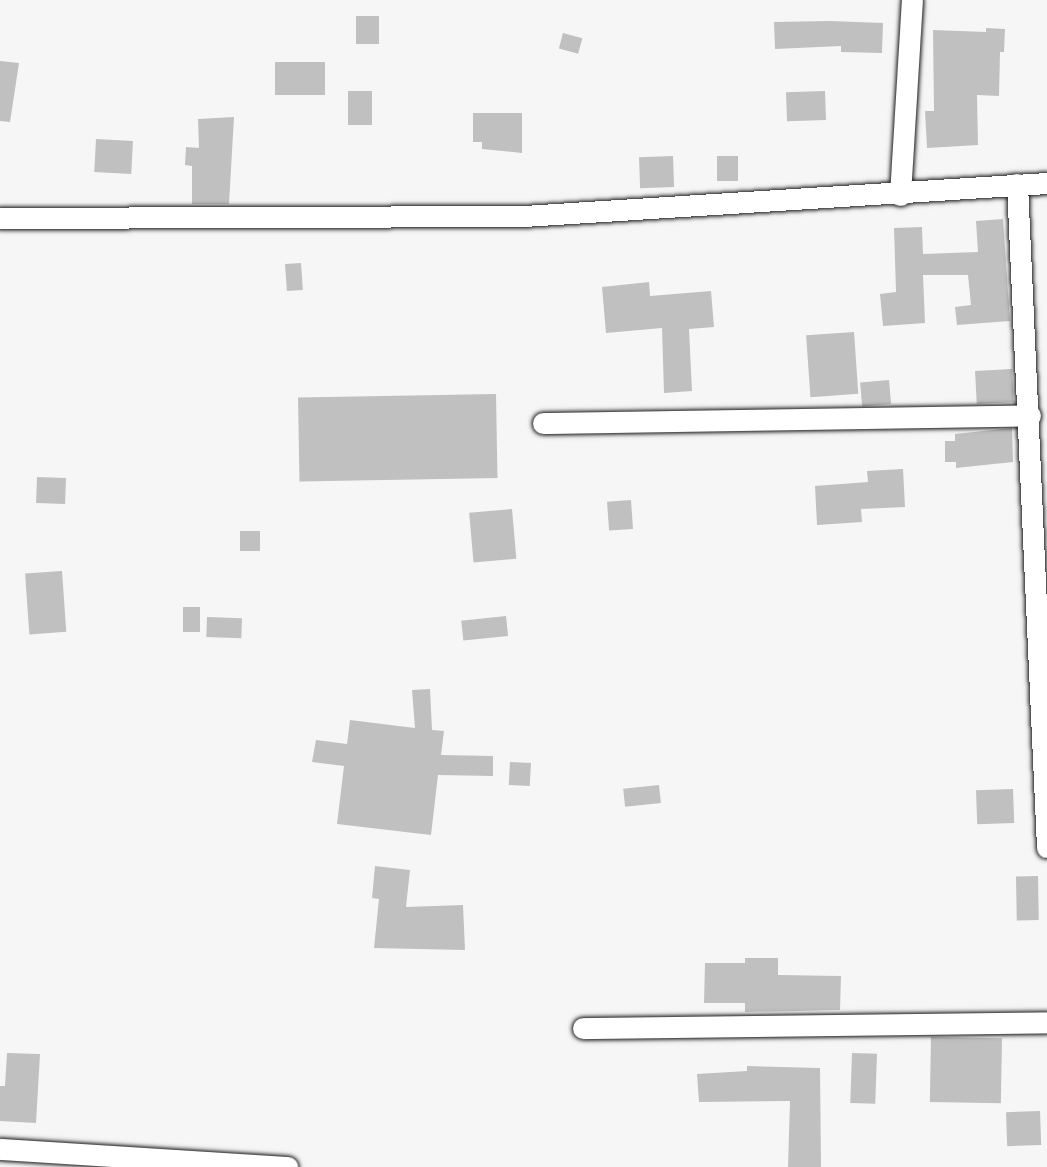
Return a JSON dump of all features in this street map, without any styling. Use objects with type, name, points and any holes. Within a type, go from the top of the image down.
[{"type":"street","points":[[900,195],[912,0]]},
{"type":"street","points":[[0,218],[524,216],[900,195],[1047,183]]},
{"type":"street","points":[[1017,184],[1030,415],[1047,847]]},
{"type":"street","points":[[543,423],[1030,415]]},
{"type":"street","points":[[583,1028],[1047,1022]]},
{"type":"street","points":[[0,1149],[287,1167]]},
{"type":"building","points":[[356,16],[379,16],[379,44],[356,44]]},
{"type":"building","points":[[774,22],[883,23],[882,53],[841,52],[841,46],[775,49]]},
{"type":"building","points":[[986,28],[1005,29],[1004,52],[1000,52],[999,96],[977,95],[978,145],[927,148],[925,111],[934,111],[933,30],[986,32]]},
{"type":"building","points":[[563,33],[582,38],[578,54],[559,48]]},
{"type":"building","points":[[0,61],[19,63],[10,122],[0,121]]},
{"type":"building","points":[[275,62],[325,62],[325,95],[275,95]]},
{"type":"building","points":[[348,91],[372,91],[372,125],[348,125]]},
{"type":"building","points":[[825,91],[826,120],[787,121],[786,92]]},
{"type":"building","points":[[473,113],[522,113],[522,153],[482,149],[482,142],[473,142]]},
{"type":"building","points":[[234,117],[229,204],[192,204],[192,166],[185,165],[186,147],[199,148],[198,119]]},
{"type":"building","points":[[96,139],[133,141],[131,174],[94,172]]},
{"type":"building","points":[[673,156],[674,187],[640,188],[639,157]]},
{"type":"building","points":[[717,156],[738,156],[738,181],[717,181]]},
{"type":"building","points":[[1003,219],[1010,321],[957,325],[955,307],[971,305],[968,275],[923,275],[925,323],[883,326],[880,294],[896,292],[894,228],[922,227],[923,254],[978,252],[976,221]]},
{"type":"building","points":[[301,263],[303,290],[287,291],[285,264]]},
{"type":"building","points":[[649,282],[650,296],[711,291],[714,327],[689,329],[692,391],[664,393],[662,328],[606,333],[602,287]]},
{"type":"building","points":[[854,332],[858,394],[810,397],[806,335]]},
{"type":"building","points":[[1012,369],[1014,402],[977,404],[975,371]]},
{"type":"building","points":[[889,380],[891,404],[862,406],[860,383]]},
{"type":"building","points":[[496,394],[497,478],[299,481],[298,397]]},
{"type":"building","points":[[1012,428],[1013,462],[956,468],[956,462],[945,462],[945,441],[955,441],[955,434]]},
{"type":"building","points":[[903,469],[905,507],[861,509],[862,522],[817,525],[815,486],[868,482],[867,471]]},
{"type":"building","points":[[37,477],[66,478],[65,504],[36,503]]},
{"type":"building","points":[[631,500],[633,529],[609,531],[607,502]]},
{"type":"building","points":[[512,509],[516,559],[474,563],[469,513]]},
{"type":"building","points":[[240,531],[260,531],[260,551],[240,551]]},
{"type":"building","points":[[62,571],[66,632],[29,634],[25,574]]},
{"type":"building","points":[[183,607],[200,607],[200,632],[183,632]]},
{"type":"building","points":[[506,616],[508,636],[463,641],[461,621]]},
{"type":"building","points":[[207,617],[242,618],[241,638],[206,637]]},
{"type":"building","points":[[430,689],[432,730],[444,731],[441,755],[493,756],[493,776],[438,775],[431,835],[337,824],[344,766],[312,762],[316,740],[347,744],[350,720],[415,728],[412,690]]},
{"type":"building","points":[[510,762],[531,763],[530,786],[509,785]]},
{"type":"building","points":[[659,785],[661,803],[625,807],[623,789]]},
{"type":"building","points":[[1013,789],[1014,823],[977,824],[976,790]]},
{"type":"building","points":[[375,866],[410,870],[406,907],[463,905],[465,950],[374,948],[379,899],[372,898]]},
{"type":"building","points":[[1016,876],[1038,876],[1039,920],[1017,920]]},
{"type":"building","points":[[745,958],[778,958],[778,975],[841,976],[840,1010],[745,1012],[745,1003],[704,1003],[705,963],[745,963]]},
{"type":"building","points":[[931,1037],[1002,1038],[1001,1103],[930,1102]]},
{"type":"building","points":[[7,1053],[40,1054],[36,1123],[0,1121],[0,1086],[5,1086]]},
{"type":"building","points":[[852,1053],[877,1054],[875,1104],[850,1103]]},
{"type":"building","points":[[747,1066],[820,1068],[821,1167],[788,1167],[790,1101],[699,1102],[697,1074],[747,1071]]},
{"type":"building","points":[[1040,1111],[1041,1145],[1007,1146],[1006,1112]]}]
